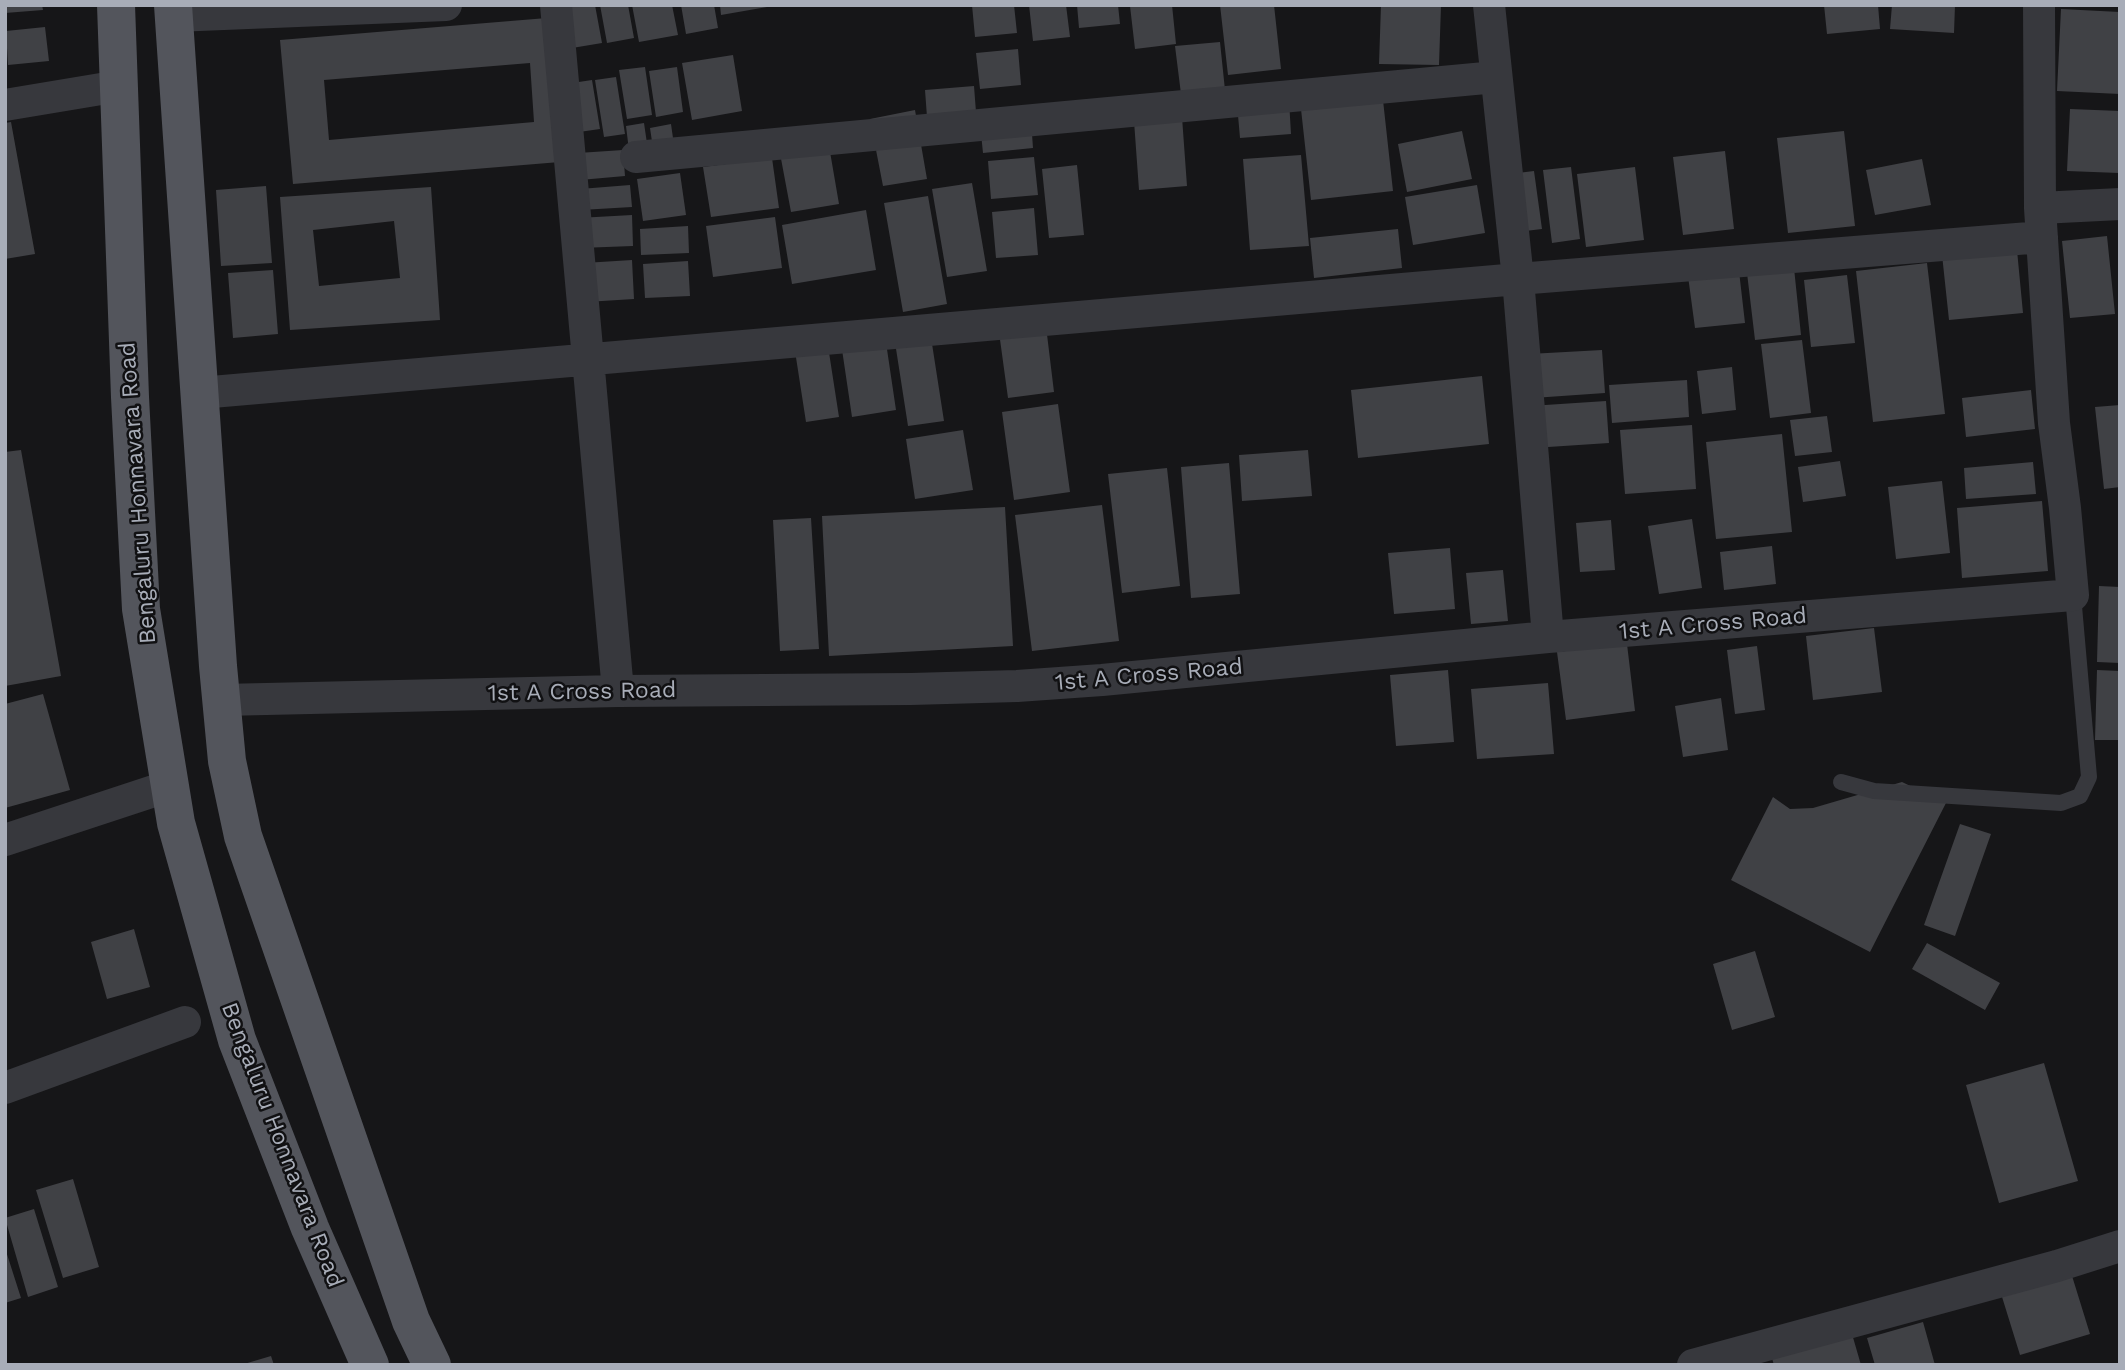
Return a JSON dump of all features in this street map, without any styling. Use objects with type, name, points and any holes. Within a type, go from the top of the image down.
[{"type":"main road","name":"Bengaluru Honnavara Road","points":[[116,5],[130,397],[141,609],[169,786],[176,823],[237,1040],[310,1228],[370,1365]]},
{"type":"main road","points":[[174,11],[227,761],[243,836],[411,1321],[432,1365]]},
{"type":"street","points":[[174,11],[446,5]]},
{"type":"street","points":[[556,5],[618,691]]},
{"type":"street","points":[[1489,5],[1518,279],[1548,637]]},
{"type":"street","points":[[2039,5],[2041,223],[2054,423],[2073,595]]},
{"type":"street","points":[[636,157],[1496,77]]},
{"type":"street","points":[[5,105],[119,86]]},
{"type":"street","points":[[200,393],[1518,279],[2041,223],[2120,204]]},
{"type":"street","name":"1st A Cross Road","points":[[222,700],[1017,686],[1548,637],[2073,595]]},
{"type":"street","points":[[5,840],[169,786]]},
{"type":"street","points":[[5,1088],[185,1022]]},
{"type":"street","points":[[1693,1365],[2120,1247]]},
{"type":"lane","points":[[1841,782],[1874,791],[2061,803],[2080,796],[2089,777],[2073,595]]},
{"type":"building","points":[[5,5],[42,5],[43,10],[5,13]]},
{"type":"building","points":[[558,5],[595,5],[602,43],[566,49]]},
{"type":"building","points":[[600,5],[628,5],[634,38],[607,43]]},
{"type":"building","points":[[632,5],[672,5],[678,35],[639,42]]},
{"type":"building","points":[[681,5],[714,5],[718,28],[686,34]]},
{"type":"building","points":[[720,5],[767,5],[767,7],[721,15]]},
{"type":"building","points":[[972,5],[1014,5],[1017,33],[975,37]]},
{"type":"building","points":[[1029,5],[1066,5],[1070,37],[1033,41]]},
{"type":"building","points":[[1077,5],[1118,5],[1120,24],[1079,28]]},
{"type":"building","points":[[1172,5],[1176,44],[1135,49],[1130,6]]},
{"type":"building","points":[[1220,5],[1274,5],[1281,69],[1228,75]]},
{"type":"building","points":[[1381,5],[1441,5],[1439,65],[1379,64]]},
{"type":"building","points":[[1824,5],[1878,5],[1880,29],[1827,34]]},
{"type":"building","points":[[1892,5],[1955,5],[1954,33],[1890,29]]},
{"type":"building","points":[[2061,9],[2120,12],[2120,94],[2057,91]]},
{"type":"building","points":[[559,17],[572,161],[293,184],[280,40]],"holes":[[[530,63],[534,122],[329,140],[324,80]]]},
{"type":"building","points":[[45,27],[49,61],[8,65],[6,31]]},
{"type":"building","points":[[1220,42],[1225,90],[1181,94],[1175,46]]},
{"type":"building","points":[[1018,49],[1021,85],[980,89],[976,53]]},
{"type":"building","points":[[733,55],[742,111],[692,120],[682,63]]},
{"type":"building","points":[[645,67],[652,115],[627,119],[619,70]]},
{"type":"building","points":[[677,67],[683,112],[656,117],[649,71]]},
{"type":"building","points":[[616,77],[625,134],[604,137],[595,80]]},
{"type":"building","points":[[592,80],[600,129],[579,132],[572,83]]},
{"type":"building","points":[[974,86],[976,112],[927,117],[925,90]]},
{"type":"building","points":[[1382,91],[1393,191],[1311,200],[1300,100]]},
{"type":"building","points":[[1289,100],[1291,134],[1240,138],[1237,104]]},
{"type":"building","points":[[2070,109],[2120,111],[2119,173],[2067,171]]},
{"type":"building","points":[[915,110],[927,179],[883,186],[870,119]]},
{"type":"building","points":[[1182,117],[1187,186],[1139,190],[1134,121]]},
{"type":"building","points":[[1031,120],[1033,148],[983,153],[980,124]]},
{"type":"building","points":[[11,122],[35,254],[5,259],[5,123]]},
{"type":"building","points":[[644,123],[650,164],[631,167],[626,126]]},
{"type":"building","points":[[671,124],[675,152],[654,155],[650,128]]},
{"type":"building","points":[[1462,131],[1472,179],[1407,192],[1398,144]]},
{"type":"building","points":[[1844,131],[1855,226],[1788,233],[1777,138]]},
{"type":"building","points":[[828,140],[839,204],[791,212],[779,148]]},
{"type":"building","points":[[623,150],[625,176],[580,180],[578,153]]},
{"type":"building","points":[[1725,151],[1734,229],[1683,235],[1673,157]]},
{"type":"building","points":[[1301,155],[1309,246],[1250,250],[1243,159]]},
{"type":"building","points":[[1034,157],[1038,195],[991,199],[988,161]]},
{"type":"building","points":[[772,158],[779,208],[711,217],[703,167]]},
{"type":"building","points":[[1922,159],[1931,205],[1875,215],[1866,170]]},
{"type":"building","points":[[1077,165],[1084,235],[1049,238],[1042,169]]},
{"type":"building","points":[[1571,167],[1580,239],[1552,243],[1543,170]]},
{"type":"building","points":[[1635,167],[1644,240],[1586,247],[1577,174]]},
{"type":"building","points":[[1534,171],[1542,229],[1500,234],[1493,176]]},
{"type":"building","points":[[680,173],[686,215],[643,221],[637,179]]},
{"type":"building","points":[[972,183],[987,271],[947,277],[932,189]]},
{"type":"building","points":[[630,185],[632,207],[581,210],[580,189]]},
{"type":"building","points":[[1477,185],[1485,233],[1413,245],[1405,197]]},
{"type":"building","points":[[266,186],[272,263],[221,266],[216,190]]},
{"type":"building","points":[[431,187],[440,320],[290,330],[280,197]],"holes":[[[394,221],[400,278],[319,286],[313,230]]]},
{"type":"building","points":[[928,196],[947,304],[903,312],[884,203]]},
{"type":"building","points":[[1034,208],[1038,255],[996,258],[992,212]]},
{"type":"building","points":[[866,210],[876,270],[792,284],[782,225]]},
{"type":"building","points":[[632,215],[633,246],[580,248],[578,218]]},
{"type":"building","points":[[775,217],[782,268],[713,277],[706,226]]},
{"type":"building","points":[[688,226],[689,253],[641,255],[640,229]]},
{"type":"building","points":[[1398,229],[1402,268],[1314,278],[1310,238]]},
{"type":"building","points":[[2015,229],[2023,313],[1949,320],[1940,236]]},
{"type":"building","points":[[2107,236],[2115,314],[2070,318],[2062,241]]},
{"type":"building","points":[[632,260],[634,299],[586,302],[584,263]]},
{"type":"building","points":[[688,261],[690,296],[645,298],[643,264]]},
{"type":"building","points":[[1927,263],[1945,414],[1873,422],[1856,271]]},
{"type":"building","points":[[1794,268],[1801,335],[1755,340],[1747,273]]},
{"type":"building","points":[[273,270],[278,334],[233,338],[228,273]]},
{"type":"building","points":[[1739,271],[1745,323],[1695,328],[1688,276]]},
{"type":"building","points":[[1847,275],[1855,343],[1811,347],[1804,280]]},
{"type":"building","points":[[928,318],[944,421],[908,426],[892,323]]},
{"type":"building","points":[[1045,318],[1054,392],[1008,398],[998,325]]},
{"type":"building","points":[[884,329],[896,410],[852,417],[840,336]]},
{"type":"building","points":[[1802,340],[1811,413],[1770,418],[1761,344]]},
{"type":"building","points":[[828,346],[839,417],[806,422],[795,351]]},
{"type":"building","points":[[1602,350],[1605,393],[1533,398],[1529,354]]},
{"type":"building","points":[[1732,367],[1736,410],[1702,414],[1697,371]]},
{"type":"building","points":[[1482,376],[1489,444],[1358,458],[1351,390]]},
{"type":"building","points":[[1687,380],[1689,417],[1612,423],[1609,385]]},
{"type":"building","points":[[2031,390],[2035,429],[1966,437],[1962,398]]},
{"type":"building","points":[[1606,401],[1609,443],[1533,448],[1530,406]]},
{"type":"building","points":[[1058,404],[1070,492],[1014,500],[1002,412]]},
{"type":"building","points":[[2120,405],[2120,487],[2104,489],[2095,407]]},
{"type":"building","points":[[1827,416],[1832,452],[1795,456],[1790,420]]},
{"type":"building","points":[[1692,425],[1696,489],[1625,494],[1620,430]]},
{"type":"building","points":[[963,430],[973,490],[915,499],[906,439]]},
{"type":"building","points":[[1782,434],[1792,532],[1716,539],[1706,442]]},
{"type":"building","points":[[21,450],[61,676],[5,686],[5,452]]},
{"type":"building","points":[[1308,450],[1312,496],[1242,501],[1239,455]]},
{"type":"building","points":[[1840,461],[1846,496],[1803,502],[1798,467]]},
{"type":"building","points":[[2033,462],[2036,494],[1966,499],[1964,468]]},
{"type":"building","points":[[1229,463],[1240,594],[1191,598],[1181,467]]},
{"type":"building","points":[[1167,468],[1180,586],[1122,593],[1108,474]]},
{"type":"building","points":[[1942,481],[1950,553],[1896,559],[1888,487]]},
{"type":"building","points":[[2042,501],[2048,571],[1962,578],[1957,508]]},
{"type":"building","points":[[1102,505],[1119,641],[1032,651],[1015,515]]},
{"type":"building","points":[[1005,507],[1013,646],[829,656],[822,516]]},
{"type":"building","points":[[811,518],[819,649],[780,651],[773,520]]},
{"type":"building","points":[[1692,519],[1702,588],[1659,594],[1648,526]]},
{"type":"building","points":[[1611,520],[1615,570],[1580,572],[1576,523]]},
{"type":"building","points":[[1772,546],[1776,584],[1724,590],[1720,552]]},
{"type":"building","points":[[1450,548],[1455,609],[1394,614],[1388,553]]},
{"type":"building","points":[[1503,570],[1508,621],[1471,624],[1466,573]]},
{"type":"building","points":[[2099,586],[2120,587],[2120,663],[2097,662]]},
{"type":"building","points":[[1874,628],[1882,692],[1813,700],[1806,636]]},
{"type":"building","points":[[1627,644],[1635,711],[1566,720],[1557,652]]},
{"type":"building","points":[[1757,646],[1765,710],[1735,714],[1727,650]]},
{"type":"building","points":[[1448,670],[1454,742],[1396,746],[1390,675]]},
{"type":"building","points":[[2097,670],[2120,671],[2120,740],[2095,740]]},
{"type":"building","points":[[1548,683],[1554,754],[1477,759],[1471,689]]},
{"type":"building","points":[[43,694],[70,790],[5,808],[5,704]]},
{"type":"building","points":[[1721,698],[1728,750],[1683,757],[1675,706]]},
{"type":"building","points":[[1902,782],[1946,803],[1870,952],[1731,880],[1773,797],[1790,809],[1813,808]]},
{"type":"building","points":[[1960,824],[1991,834],[1955,936],[1924,925]]},
{"type":"building","points":[[134,929],[150,987],[107,999],[91,942]]},
{"type":"building","points":[[1927,943],[2000,983],[1985,1010],[1912,969]]},
{"type":"building","points":[[1755,951],[1775,1017],[1732,1030],[1713,964]]},
{"type":"building","points":[[2044,1063],[2078,1181],[1999,1203],[1966,1085]]},
{"type":"building","points":[[73,1179],[99,1267],[63,1278],[36,1190]]},
{"type":"building","points":[[34,1209],[58,1287],[28,1297],[5,1218]]},
{"type":"building","points":[[5,1248],[21,1298],[5,1303]]},
{"type":"building","points":[[2064,1250],[2090,1334],[2020,1355],[1994,1271]]},
{"type":"building","points":[[1923,1322],[1935,1365],[1875,1365],[1867,1338]]},
{"type":"building","points":[[1850,1327],[1861,1365],[1774,1365],[1770,1352]]},
{"type":"building","points":[[271,1356],[274,1365],[244,1365],[244,1364]]}]
